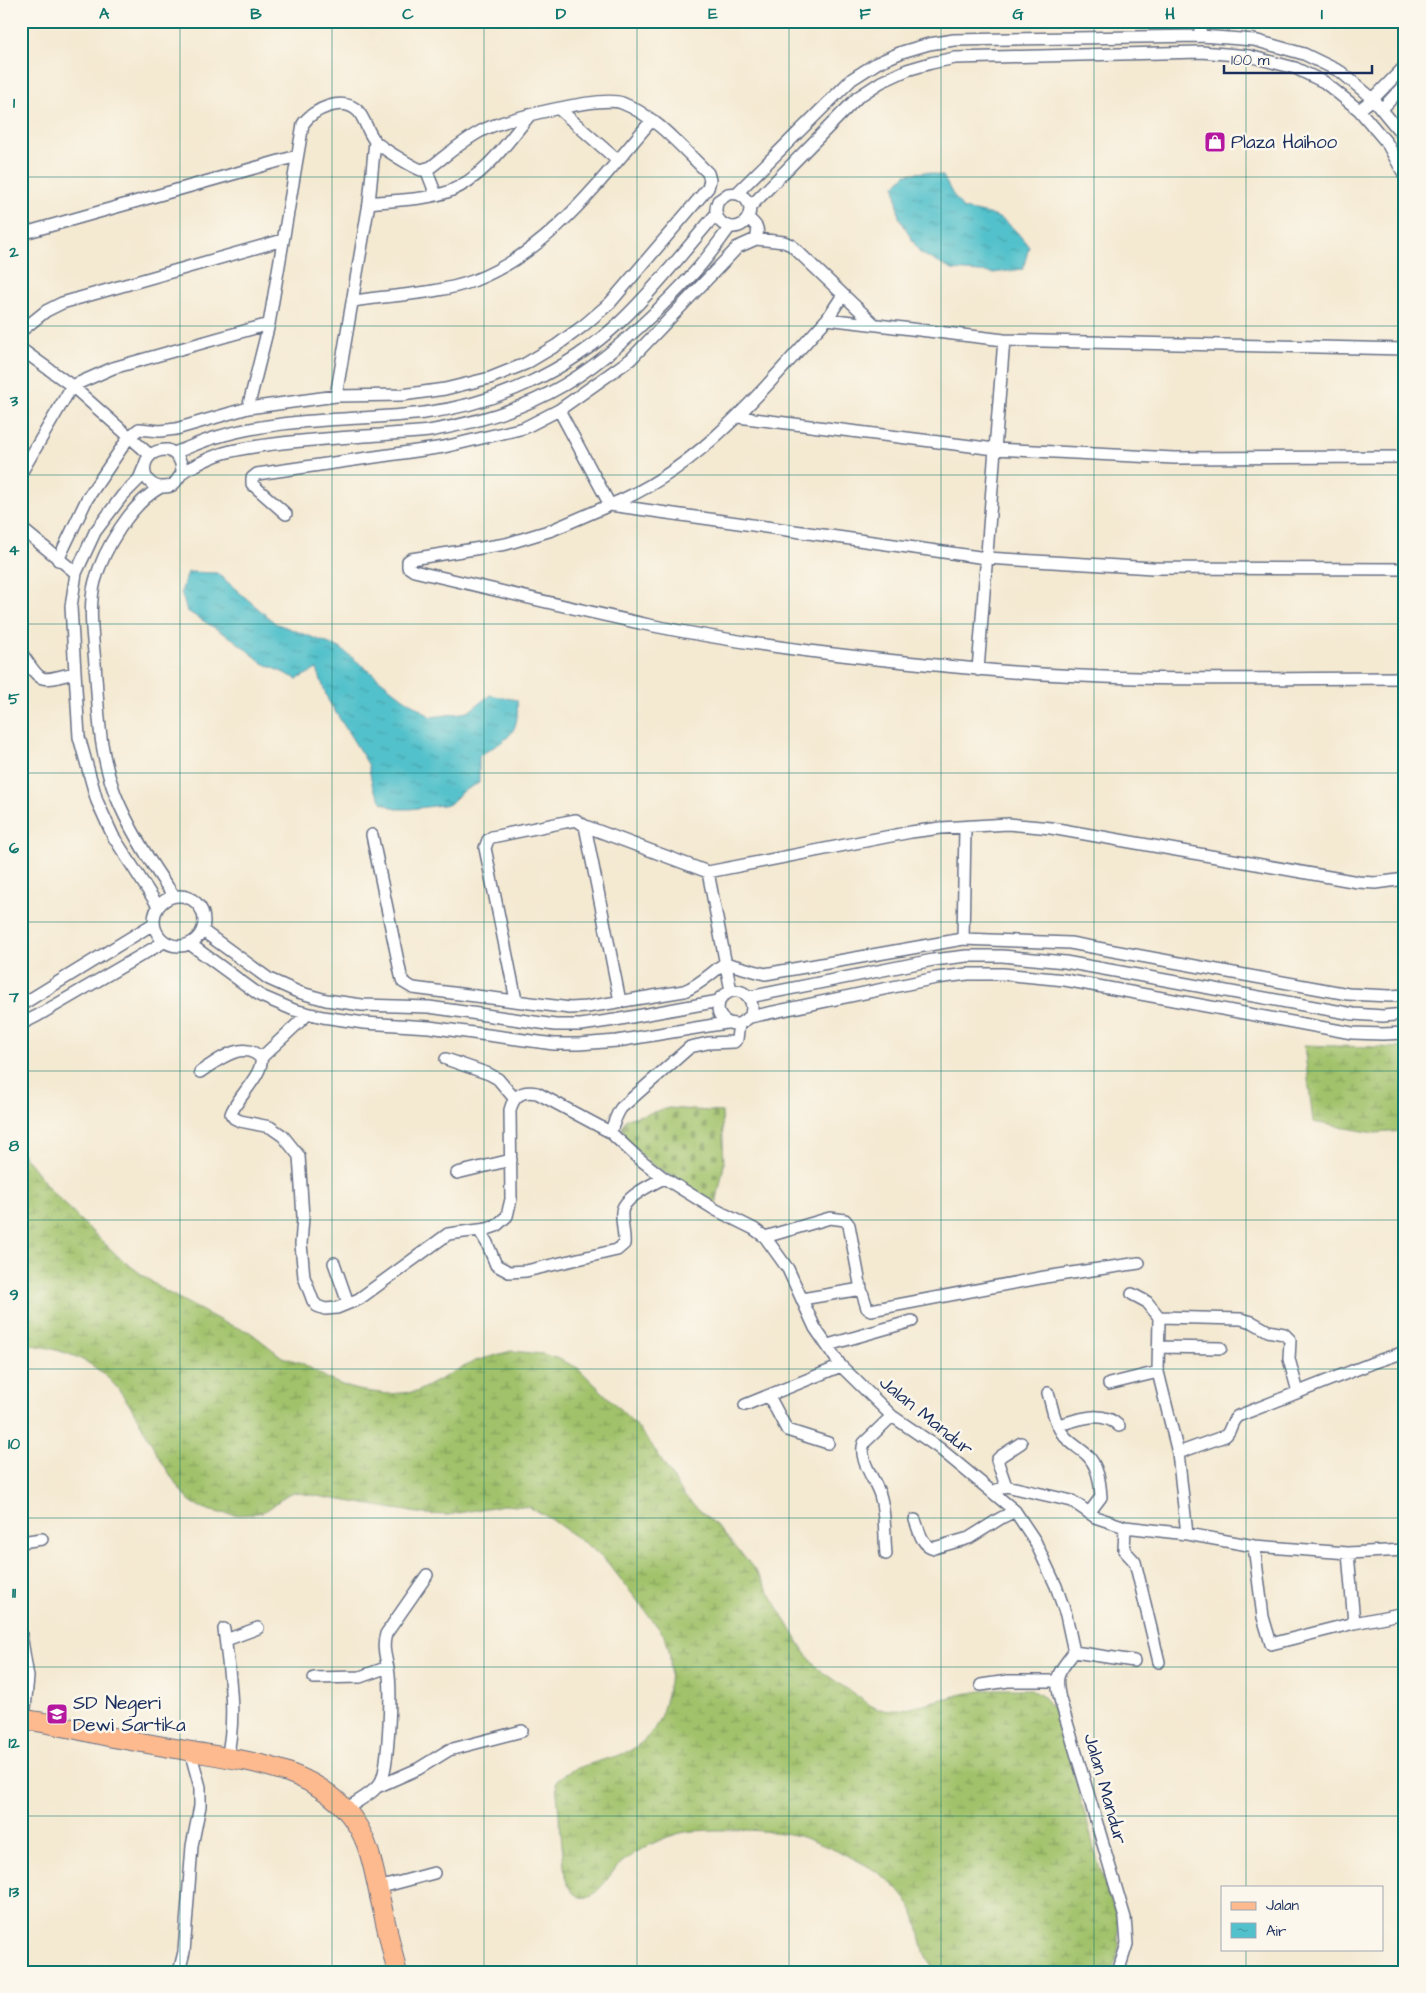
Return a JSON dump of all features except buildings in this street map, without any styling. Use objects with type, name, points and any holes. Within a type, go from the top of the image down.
[{"type":"main road","points":[[22,1719],[98,1735],[227,1757],[296,1775],[329,1793],[346,1809],[357,1824],[364,1842],[378,1888],[397,1972]]},
{"type":"street","points":[[1199,21],[1201,36]]},
{"type":"street","points":[[736,193],[852,79],[877,63],[902,52],[929,44],[954,40],[1201,36],[1254,40],[1304,54],[1341,72],[1374,99],[1405,138]]},
{"type":"street","points":[[756,239],[759,231],[749,213],[746,198],[736,193],[728,194],[721,198],[716,205],[716,214],[721,222],[730,227],[741,225],[749,213],[858,97],[881,82],[907,70],[931,62],[955,58],[1201,52],[1249,56],[1295,68],[1324,82],[1359,110],[1387,142],[1405,176]]},
{"type":"street","points":[[1359,110],[1374,99],[1405,66]]},
{"type":"street","points":[[1382,109],[1405,84]]},
{"type":"street","points":[[58,560],[87,499],[124,434],[139,430],[176,430],[248,408],[336,396],[402,395],[445,389],[490,378],[525,364],[556,345],[603,309],[708,188],[710,180],[708,173],[652,120],[623,103],[610,100],[590,102],[559,109],[484,129],[426,169],[416,168],[376,142],[358,111],[346,105],[335,105],[320,110],[303,124],[269,324],[248,408]]},
{"type":"street","points":[[559,109],[617,160]]},
{"type":"street","points":[[369,204],[436,194],[459,186],[472,178],[500,150],[529,116]]},
{"type":"street","points":[[354,300],[445,288],[472,281],[498,270],[550,234],[575,209],[652,120]]},
{"type":"street","points":[[336,396],[354,300],[369,204],[376,142]]},
{"type":"street","points":[[21,234],[298,156]]},
{"type":"street","points":[[426,169],[436,194]]},
{"type":"street","points":[[174,453],[216,437],[249,430],[281,425],[425,413],[510,392],[548,374],[580,353],[620,322],[716,214]]},
{"type":"street","points":[[174,896],[152,866],[129,826],[115,794],[105,763],[99,732],[91,617],[95,582],[109,547],[134,509],[151,493],[161,487],[174,484],[182,473],[218,453],[285,442],[427,431],[491,416],[535,400],[565,385],[610,352],[691,276],[730,227]]},
{"type":"street","points":[[286,514],[252,484],[252,478],[257,474],[444,447],[515,430],[559,410],[631,359],[738,247],[756,239],[784,242],[791,245],[874,324]]},
{"type":"street","points":[[21,331],[46,311],[62,303],[283,240]]},
{"type":"street","points":[[843,295],[827,319],[738,416],[673,471],[626,499],[532,537],[483,549],[411,558],[408,561],[408,567],[414,571],[659,627],[815,652],[978,670],[1130,678],[1405,678]]},
{"type":"street","points":[[827,319],[1004,340],[1405,349]]},
{"type":"street","points":[[21,473],[72,386],[113,368],[269,324]]},
{"type":"street","points":[[978,670],[1004,340]]},
{"type":"street","points":[[21,349],[72,386],[150,455]]},
{"type":"street","points":[[559,410],[610,506]]},
{"type":"street","points":[[738,416],[995,449],[1174,458],[1405,458]]},
{"type":"street","points":[[158,906],[112,836],[96,801],[79,737],[71,607],[76,573],[95,532],[122,496],[139,479],[150,455],[161,450],[174,453],[182,465],[182,473]]},
{"type":"street","points":[[144,467],[145,475],[149,481],[161,487]]},
{"type":"street","points":[[610,506],[986,558],[1153,568],[1405,569]]},
{"type":"street","points":[[21,528],[76,573]]},
{"type":"street","points":[[21,652],[35,674],[41,679],[48,680],[74,673]]},
{"type":"street","points":[[516,1000],[486,843],[492,837],[576,820],[585,826],[708,872],[911,832],[941,828],[1008,824],[1051,828],[1358,882],[1376,883],[1405,879]]},
{"type":"street","points":[[585,826],[620,1001]]},
{"type":"street","points":[[962,939],[965,828]]},
{"type":"street","points":[[372,835],[403,982],[413,988],[570,1008],[587,1007],[684,991],[697,986],[725,963]]},
{"type":"street","points":[[708,872],[731,991]]},
{"type":"street","points":[[174,896],[186,896],[196,901],[203,911],[205,921],[203,931],[198,939],[190,944],[176,946],[164,942],[157,934],[154,924],[154,915],[158,906],[165,899],[174,896]]},
{"type":"street","points":[[21,1005],[154,924]]},
{"type":"street","points":[[203,931],[269,978],[298,992],[326,1000],[362,1005],[429,1006],[555,1025],[581,1025],[719,1001]]},
{"type":"street","points":[[725,963],[765,974],[962,939],[1070,944],[1348,994],[1405,995]]},
{"type":"street","points":[[21,1024],[164,942]]},
{"type":"street","points":[[190,944],[261,996],[308,1014],[364,1023],[429,1027],[545,1043],[579,1044],[726,1023],[739,1024],[750,1017],[936,978],[968,974],[1003,974],[1065,980],[1352,1032],[1405,1033]]},
{"type":"street","points":[[749,997],[933,960],[967,956],[1002,956],[1065,962],[1353,1014],[1383,1016],[1405,1014]]},
{"type":"street","points":[[726,1023],[720,1017],[719,1001],[725,993],[731,991],[744,992],[749,997],[752,1003],[750,1017]]},
{"type":"street","points":[[308,1014],[261,1058],[261,1067],[234,1106],[231,1114],[240,1121],[270,1127],[283,1136],[299,1156],[304,1277],[310,1296],[317,1306],[325,1309],[337,1308],[359,1298],[448,1234],[496,1226],[507,1216],[512,1199],[510,1110],[514,1098],[498,1079],[446,1059]]},
{"type":"street","points":[[610,1132],[616,1119],[616,1114],[621,1108],[682,1052],[696,1045],[734,1042],[737,1039],[739,1024]]},
{"type":"street","points":[[200,1072],[228,1054],[241,1050],[253,1052],[261,1058]]},
{"type":"street","name":"Jalan Mandur","points":[[514,1098],[524,1092],[537,1093],[610,1132],[637,1157],[664,1178],[765,1238],[788,1269],[815,1328],[841,1366],[892,1416],[939,1448],[1015,1511],[1035,1541],[1056,1586],[1066,1615],[1074,1652]]},
{"type":"street","points":[[457,1174],[511,1160]]},
{"type":"street","points":[[479,1230],[487,1243],[496,1265],[509,1272],[526,1271],[617,1250],[624,1244],[622,1210],[626,1202],[664,1178]]},
{"type":"street","points":[[765,1238],[830,1218],[845,1220],[849,1226],[861,1289],[868,1308],[871,1310],[1045,1277],[1139,1263]]},
{"type":"street","points":[[334,1262],[348,1303]]},
{"type":"street","points":[[802,1299],[861,1289]]},
{"type":"street","points":[[1132,1294],[1147,1302],[1159,1317],[1158,1372],[1178,1453],[1187,1534]]},
{"type":"street","points":[[1159,1317],[1241,1319],[1252,1322],[1268,1331],[1284,1334],[1290,1340],[1289,1359],[1298,1392]]},
{"type":"street","points":[[828,1345],[912,1321]]},
{"type":"street","points":[[1158,1347],[1221,1348]]},
{"type":"street","points":[[1178,1453],[1225,1436],[1230,1431],[1232,1422],[1238,1416],[1374,1362],[1405,1352]]},
{"type":"street","points":[[745,1405],[841,1366]]},
{"type":"street","points":[[1109,1384],[1158,1372]]},
{"type":"street","points":[[1048,1393],[1058,1424],[1066,1438],[1086,1454],[1095,1466],[1101,1497],[1089,1513]]},
{"type":"street","points":[[769,1396],[787,1430],[828,1443]]},
{"type":"street","points":[[886,1554],[881,1501],[862,1454],[862,1448],[864,1443],[892,1416]]},
{"type":"street","points":[[1058,1424],[1102,1416],[1119,1426]]},
{"type":"street","points":[[1006,1486],[998,1466],[998,1460],[1021,1443]]},
{"type":"street","points":[[992,1492],[1006,1486],[1072,1501],[1102,1520],[1125,1527],[1187,1534],[1254,1546],[1348,1553],[1405,1550]]},
{"type":"street","points":[[915,1520],[924,1543],[930,1548],[934,1548],[969,1538],[1000,1518],[1015,1511]]},
{"type":"street","points":[[1125,1527],[1124,1550],[1134,1562],[1158,1662]]},
{"type":"street","points":[[21,1542],[42,1539]]},
{"type":"street","points":[[1254,1546],[1263,1617],[1271,1644],[1354,1623],[1405,1613]]},
{"type":"street","points":[[1348,1553],[1354,1623]]},
{"type":"street","points":[[378,1787],[382,1781],[386,1765],[389,1686],[388,1667],[383,1649],[386,1634],[427,1575]]},
{"type":"street","points":[[227,1757],[232,1733],[232,1706],[225,1634],[258,1628]]},
{"type":"street","points":[[21,1634],[28,1677],[22,1719]]},
{"type":"street","points":[[981,1685],[1008,1680],[1057,1681],[1057,1676],[1074,1652],[1134,1660]]},
{"type":"street","points":[[314,1678],[360,1677],[388,1667]]},
{"type":"street","name":"Jalan Mandur","points":[[1057,1681],[1060,1699],[1125,1918],[1127,1944],[1118,1972]]},
{"type":"street","points":[[346,1809],[378,1787],[418,1769],[449,1750],[522,1731]]},
{"type":"street","points":[[179,1972],[184,1952],[192,1846],[200,1806],[200,1787],[190,1751]]},
{"type":"street","points":[[378,1888],[434,1873]]},
{"type":"green space","points":[[1304,1045],[1405,1048],[1405,1131],[1374,1133],[1313,1122]]},
{"type":"green space","points":[[669,1108],[722,1112],[724,1165],[716,1205],[650,1163],[626,1140],[622,1126],[626,1119]]},
{"type":"green space","points":[[21,1152],[49,1188],[79,1219],[121,1259],[163,1290],[225,1323],[250,1332],[282,1357],[302,1363],[330,1380],[345,1386],[357,1390],[388,1394],[416,1392],[475,1361],[511,1351],[543,1354],[578,1368],[633,1422],[651,1444],[684,1496],[714,1523],[747,1560],[762,1580],[802,1648],[818,1669],[876,1709],[899,1710],[963,1694],[994,1689],[1031,1689],[1042,1696],[1051,1706],[1064,1736],[1097,1859],[1119,1923],[1119,1947],[1112,1972],[938,1972],[926,1957],[918,1924],[911,1907],[886,1878],[854,1859],[830,1848],[799,1836],[787,1834],[746,1830],[684,1832],[663,1839],[631,1856],[616,1868],[599,1889],[591,1895],[582,1897],[575,1894],[569,1888],[565,1876],[556,1783],[560,1777],[577,1768],[629,1751],[652,1732],[666,1700],[669,1682],[670,1655],[664,1635],[608,1563],[551,1519],[529,1507],[503,1505],[448,1515],[424,1514],[293,1492],[263,1512],[241,1515],[213,1511],[196,1505],[189,1500],[167,1470],[127,1401],[116,1386],[102,1373],[86,1362],[66,1353],[38,1346],[21,1346]]},
{"type":"water","points":[[926,172],[943,176],[963,209],[994,216],[1008,223],[1014,229],[1029,247],[1023,269],[993,273],[952,270],[920,253],[899,217],[895,186],[906,174]]},
{"type":"water","points":[[188,572],[217,573],[275,623],[340,648],[402,697],[431,717],[468,712],[490,695],[517,700],[514,729],[504,740],[479,756],[479,783],[463,791],[450,804],[396,809],[383,803],[373,788],[368,764],[328,700],[317,669],[297,679],[263,663],[233,639],[187,611],[181,592]]},
{"type":"place","name":"Plaza Haihoo","points":[[1215,142]]},
{"type":"place","name":"SD Negeri Dewi Sartika","points":[[57,1714]]}]
